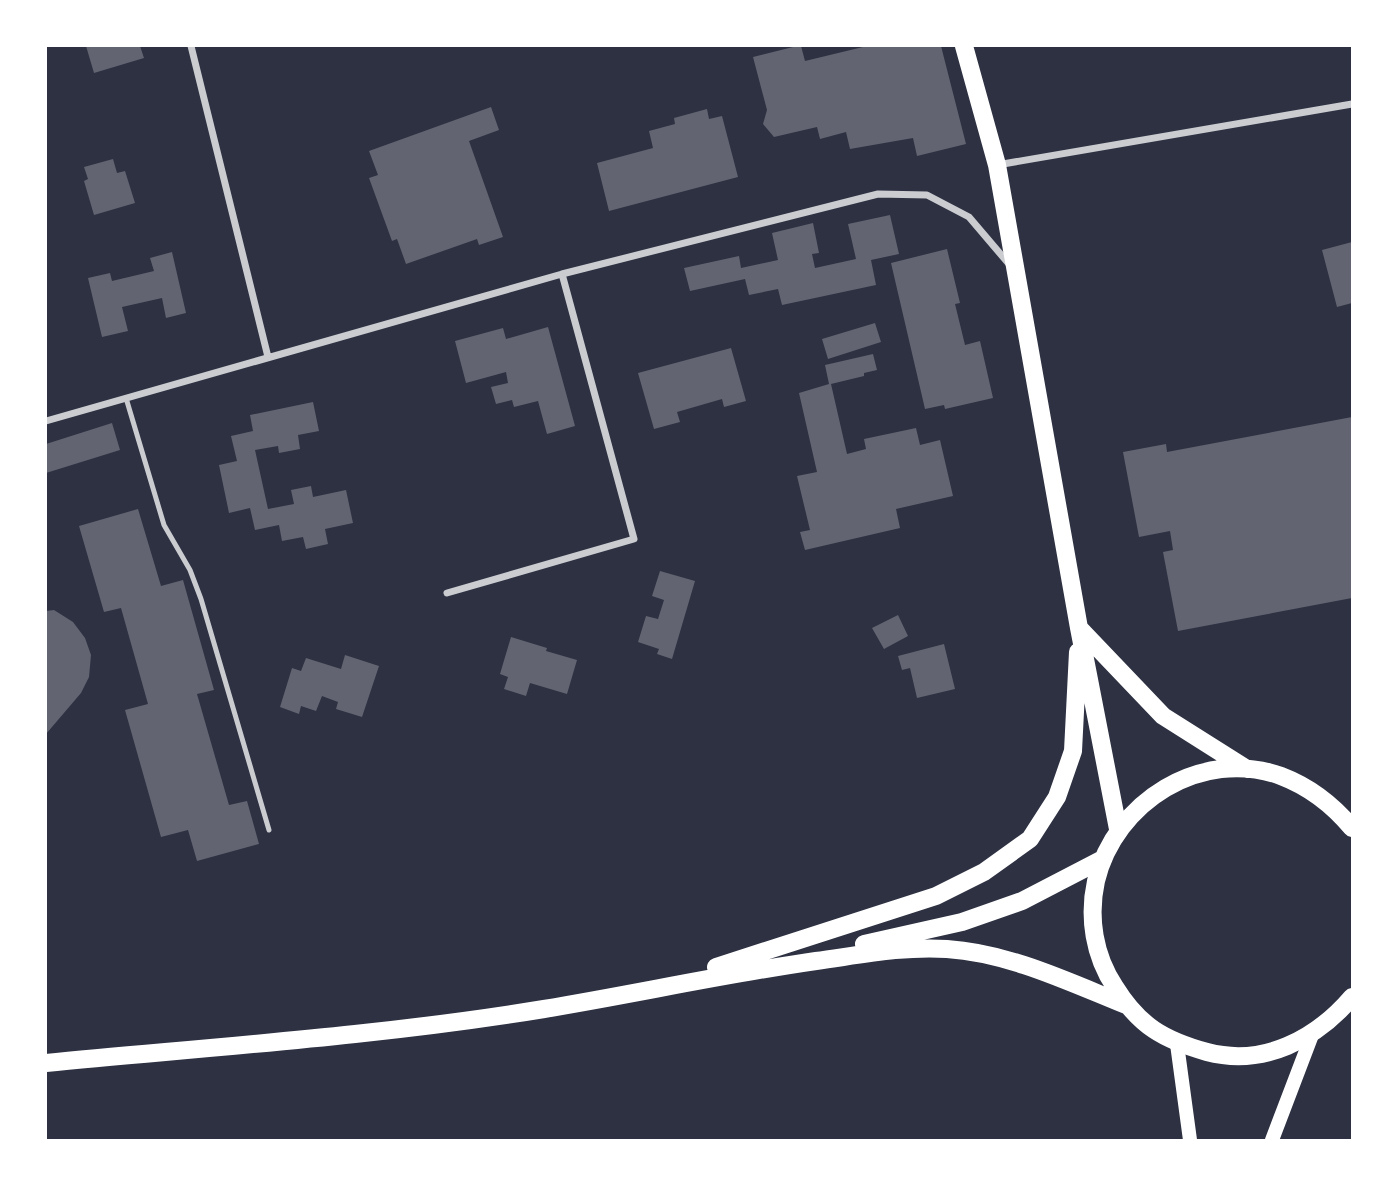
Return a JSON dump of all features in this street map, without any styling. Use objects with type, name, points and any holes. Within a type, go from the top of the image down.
[{"type":"main road","points":[[964,46],[997,165],[1079,628],[1118,829]]},
{"type":"main road","points":[[1079,628],[1163,716],[1247,769]]},
{"type":"main road","points":[[652,988],[936,896],[984,872],[1030,839],[1057,797],[1073,751],[1079,628]]},
{"type":"main road","points":[[1353,828],[1334,806],[1308,788],[1278,775],[1247,769],[1210,771],[1175,782],[1144,802],[1118,829],[1101,860],[1092,898],[1094,936],[1105,972],[1126,1004],[1149,1027],[1177,1044],[1222,1056],[1269,1053],[1312,1035],[1335,1017],[1353,997]]},
{"type":"main road","points":[[734,973],[962,922],[1022,901],[1101,860]]},
{"type":"main road","points":[[46,1063],[361,1033],[544,1009],[734,973],[902,949],[948,949],[992,956],[1058,977],[1126,1004]]},
{"type":"main road","points":[[1272,1140],[1312,1035]]},
{"type":"main road","points":[[1177,1044],[1190,1140]]},
{"type":"street","points":[[191,46],[268,358]]},
{"type":"street","points":[[997,165],[1353,104]]},
{"type":"street","points":[[46,421],[562,274],[878,194],[927,195],[969,217],[1014,270]]},
{"type":"street","points":[[447,593],[634,539],[562,274]]},
{"type":"lane","points":[[126,398],[164,525],[190,570],[201,598],[269,830]]},
{"type":"building","points":[[86,46],[140,46],[144,58],[94,73]]},
{"type":"building","points":[[801,46],[805,61],[867,46],[941,46],[966,144],[917,156],[913,138],[850,149],[846,132],[820,139],[817,127],[774,137],[763,124],[767,110],[753,57]]},
{"type":"building","points":[[491,107],[499,130],[469,141],[503,237],[479,245],[477,239],[406,264],[397,239],[392,241],[369,178],[378,175],[369,151]]},
{"type":"building","points":[[707,109],[709,119],[722,116],[738,177],[609,211],[597,163],[653,148],[649,131],[675,124],[674,118]]},
{"type":"building","points":[[113,159],[117,173],[125,171],[135,203],[94,215],[84,181],[88,179],[84,167]]},
{"type":"building","points":[[890,215],[899,254],[871,260],[876,285],[782,305],[778,289],[749,295],[745,279],[690,291],[684,268],[739,256],[741,268],[778,260],[772,233],[813,223],[819,253],[812,254],[815,268],[856,259],[848,224]]},
{"type":"building","points":[[1352,242],[1352,303],[1337,307],[1322,250]]},
{"type":"building","points":[[947,249],[960,303],[955,304],[965,345],[980,341],[993,398],[945,409],[944,405],[925,409],[891,263]]},
{"type":"building","points":[[172,252],[186,313],[166,318],[162,298],[122,307],[128,331],[102,337],[88,278],[110,273],[112,281],[154,271],[150,258]]},
{"type":"building","points":[[875,323],[881,342],[828,359],[822,339]]},
{"type":"building","points":[[548,327],[575,426],[547,434],[538,401],[514,407],[512,400],[496,404],[491,387],[508,383],[506,372],[466,383],[455,341],[503,328],[506,339]]},
{"type":"building","points":[[731,348],[746,401],[724,407],[722,399],[677,412],[680,422],[654,429],[638,373]]},
{"type":"building","points":[[873,354],[877,370],[831,384],[847,454],[866,449],[864,439],[916,428],[920,445],[940,440],[953,496],[896,509],[900,528],[805,550],[800,532],[810,530],[797,476],[817,472],[799,393],[829,384],[825,365]]},
{"type":"building","points":[[313,402],[319,431],[298,435],[300,449],[279,453],[278,446],[255,450],[268,509],[294,504],[291,490],[311,486],[313,497],[346,490],[353,523],[325,529],[328,544],[306,549],[303,537],[282,541],[279,525],[255,530],[250,508],[229,513],[219,465],[237,461],[231,436],[253,431],[250,415]]},
{"type":"building","points":[[1352,417],[1352,598],[1178,631],[1163,552],[1173,550],[1170,531],[1139,537],[1123,452],[1166,444],[1167,452]]},
{"type":"building","points":[[112,423],[120,450],[46,473],[46,444]]},
{"type":"building","points":[[138,509],[161,586],[183,580],[214,690],[197,694],[229,805],[247,801],[259,844],[197,861],[188,830],[161,837],[125,710],[148,704],[121,608],[104,612],[79,526]]},
{"type":"building","points":[[660,571],[695,581],[672,659],[657,654],[659,649],[638,642],[646,616],[658,619],[664,600],[652,596]]},
{"type":"building","points":[[54,610],[73,622],[85,638],[91,655],[89,677],[81,693],[46,734],[46,611]]},
{"type":"building","points":[[898,615],[908,636],[884,649],[872,628]]},
{"type":"building","points":[[511,637],[577,660],[567,694],[530,683],[526,696],[504,689],[508,677],[500,674]]},
{"type":"building","points":[[944,644],[955,689],[917,698],[910,668],[902,670],[898,656]]},
{"type":"building","points":[[345,655],[379,666],[362,717],[336,709],[338,702],[322,696],[316,711],[301,706],[299,714],[280,707],[292,668],[301,671],[306,658],[341,669]]}]
